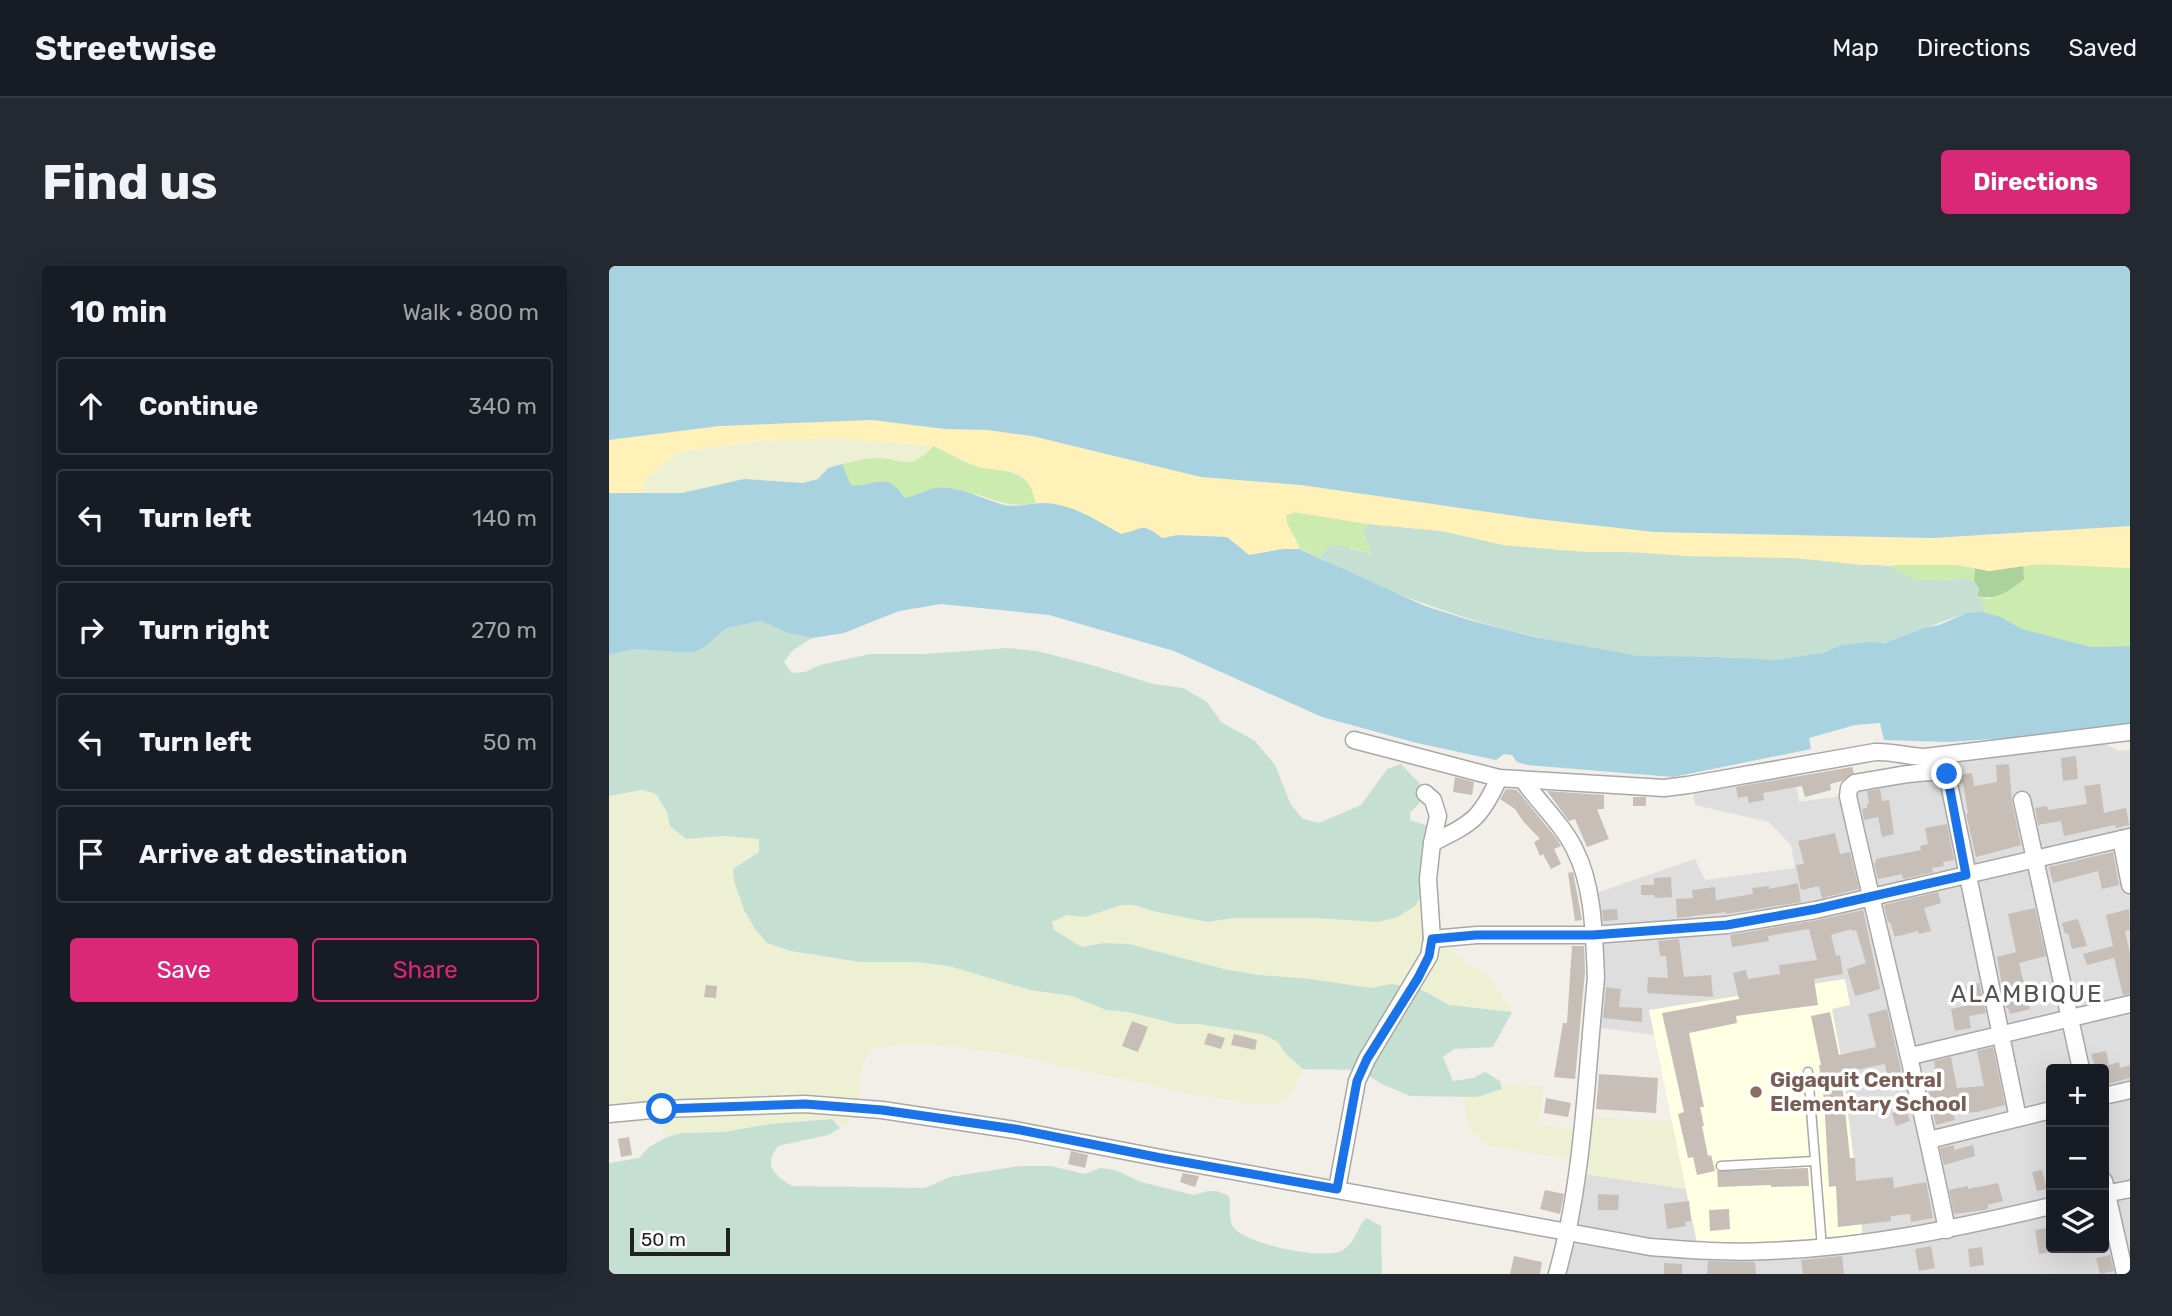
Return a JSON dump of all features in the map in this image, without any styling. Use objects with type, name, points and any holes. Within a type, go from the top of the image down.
[{"type":"street","points":[[1354,740],[1499,778],[1656,787],[1688,785],[1875,752],[1896,752],[1924,757],[2130,732]]},
{"type":"street","points":[[1947,1230],[1911,1056],[1849,796],[1849,788],[1855,783],[1945,772],[2018,1118]]},
{"type":"street","points":[[1432,843],[1460,830],[1480,814],[1499,778]]},
{"type":"street","points":[[1523,780],[1574,847],[1587,889],[1596,978],[1569,1233],[1557,1274]]},
{"type":"street","points":[[1337,1189],[1357,1081],[1367,1059],[1429,956],[1432,939],[1428,878],[1438,816],[1433,800],[1425,793]]},
{"type":"street","points":[[2022,800],[2080,1064]]},
{"type":"street","points":[[1432,939],[1476,935],[1593,935],[1727,925],[1871,897],[2125,838],[2130,885]]},
{"type":"street","points":[[1911,1056],[2130,1004]]},
{"type":"street","points":[[2109,1096],[2130,1090]]},
{"type":"street","points":[[609,1114],[662,1109],[805,1104],[882,1110],[1015,1129],[1650,1247],[1765,1252],[1822,1248],[1947,1230],[2046,1207]]},
{"type":"street","points":[[1929,1140],[2046,1111]]},
{"type":"street","points":[[2109,1190],[2130,1189]]},
{"type":"street","points":[[2109,1207],[2125,1274]]},
{"type":"lane","points":[[1808,1072],[1822,1248]]},
{"type":"lane","points":[[1721,1166],[1814,1161]]},
{"type":"shaded area","points":[[797,438],[838,438],[934,446],[925,455],[910,463],[877,458],[842,464],[828,468],[818,479],[803,483],[744,479],[683,493],[662,495],[643,492],[645,479],[678,452]]},
{"type":"shaded area","points":[[1368,524],[1442,531],[1503,544],[1562,550],[1796,558],[1888,566],[1917,580],[1963,578],[1974,581],[1979,589],[1977,596],[1984,604],[1983,612],[1959,616],[1888,642],[1843,646],[1795,658],[1771,660],[1636,656],[1554,641],[1474,620],[1396,593],[1320,558],[1326,548],[1337,545],[1372,554],[1363,531]]},
{"type":"shaded area","points":[[761,621],[788,633],[812,638],[792,651],[784,662],[792,673],[805,672],[820,665],[870,654],[925,654],[1007,648],[1037,651],[1153,684],[1183,688],[1207,702],[1221,722],[1255,741],[1275,765],[1291,805],[1303,819],[1319,823],[1361,805],[1387,769],[1401,764],[1424,788],[1423,799],[1410,813],[1410,820],[1428,826],[1426,866],[1420,898],[1416,905],[1398,917],[1378,922],[1314,918],[1234,918],[1208,922],[1133,905],[1122,905],[1085,917],[1067,915],[1052,922],[1054,930],[1082,947],[1104,943],[1129,944],[1224,969],[1259,975],[1371,988],[1391,984],[1417,987],[1449,1005],[1512,1012],[1493,1047],[1454,1049],[1443,1057],[1453,1081],[1473,1078],[1485,1072],[1500,1081],[1502,1089],[1477,1097],[1410,1096],[1380,1083],[1360,1070],[1303,1069],[1285,1053],[1278,1042],[1262,1034],[1198,1024],[1177,1024],[1128,1012],[1106,1010],[1072,996],[1030,990],[949,966],[916,962],[860,962],[791,951],[767,943],[744,910],[734,881],[733,869],[759,852],[759,839],[723,836],[686,839],[670,826],[667,812],[656,794],[642,790],[609,796],[609,655],[634,649],[693,653],[727,628]]},
{"type":"shaded area","points":[[2091,737],[2119,751],[2130,750],[2130,1274],[1558,1274],[1578,1173],[1686,1189],[1698,1243],[1842,1062],[1831,1009],[1649,1010],[1655,1035],[1593,1027],[1590,895],[1695,859],[1705,880],[1795,868],[1791,845],[1769,822],[1695,805],[1692,782],[1792,763],[1799,802],[1849,795],[1846,782],[1946,768],[1945,755]]},
{"type":"shaded area","points":[[642,790],[656,794],[663,802],[670,826],[707,839],[722,836],[759,839],[759,852],[734,881],[744,910],[791,951],[860,962],[916,962],[949,966],[1072,996],[1106,1010],[1128,1012],[1177,1024],[1198,1024],[1262,1034],[1278,1042],[1285,1053],[1303,1069],[1294,1090],[1283,1102],[1261,1105],[1192,1094],[1002,1053],[940,1045],[897,1045],[871,1048],[860,1071],[859,1114],[840,1128],[832,1119],[804,1120],[724,1132],[682,1133],[667,1137],[658,1121],[609,1124],[609,796]]},
{"type":"shaded area","points":[[1426,895],[1443,942],[1467,965],[1488,975],[1512,1012],[1449,1005],[1437,996],[1391,984],[1371,988],[1224,969],[1129,944],[1104,943],[1082,947],[1054,930],[1052,922],[1067,915],[1085,917],[1122,905],[1133,905],[1208,922],[1234,918],[1314,918],[1378,922],[1409,911]]},
{"type":"shaded area","name":"Gigaquit Central Elementary School","points":[[1845,979],[1850,1005],[1832,1009],[1842,1062],[1863,1237],[1764,1247],[1697,1243],[1649,1010]]},
{"type":"shaded area","points":[[1500,1081],[1517,1087],[1544,1085],[1538,1124],[1582,1131],[1583,1116],[1672,1122],[1686,1189],[1578,1173],[1579,1161],[1487,1145],[1469,1129],[1463,1098],[1477,1097],[1502,1089]]},
{"type":"shaded area","points":[[832,1119],[840,1128],[828,1135],[778,1146],[771,1165],[780,1178],[792,1186],[925,1188],[950,1177],[1020,1166],[1051,1166],[1085,1174],[1100,1168],[1115,1170],[1141,1182],[1194,1195],[1217,1191],[1229,1196],[1233,1227],[1252,1239],[1284,1249],[1318,1253],[1341,1251],[1346,1248],[1366,1218],[1381,1226],[1382,1274],[609,1274],[609,1163],[639,1158],[649,1147],[667,1137],[682,1133],[724,1132],[770,1124]]},
{"type":"green space","points":[[934,446],[970,464],[1020,476],[1033,491],[1036,503],[1014,505],[961,492],[933,493],[905,499],[894,485],[851,485],[842,464],[877,458],[907,462],[918,459]]},
{"type":"green space","points":[[1294,512],[1368,524],[1363,531],[1373,554],[1351,548],[1326,548],[1320,558],[1300,549],[1285,515]]},
{"type":"green space","points":[[1915,563],[1975,568],[1974,581],[1918,580],[1888,566]]},
{"type":"green space","points":[[2023,565],[2130,568],[2130,646],[2091,647],[2022,629],[2001,617],[1983,612],[1984,604],[1977,596],[1988,599],[2019,583]]},
{"type":"green space","points":[[2023,565],[2024,579],[2013,587],[1997,596],[1977,596],[1979,589],[1974,581],[1975,568],[1989,571]]},
{"type":"sand","points":[[872,420],[1032,436],[1201,477],[1301,485],[1537,519],[1655,532],[1933,538],[2130,526],[2130,568],[2040,564],[1989,571],[1958,565],[1862,565],[1796,558],[1587,552],[1503,545],[1442,531],[1368,524],[1295,512],[1286,515],[1286,520],[1299,549],[1249,555],[1227,537],[1178,535],[1162,538],[1151,529],[1121,534],[1044,502],[1036,503],[1030,485],[1023,476],[1011,471],[980,468],[934,446],[838,438],[758,441],[678,452],[645,479],[643,492],[609,493],[609,440],[719,426]]},
{"type":"water","points":[[609,266],[2130,266],[2130,526],[1933,538],[1655,532],[1537,519],[1301,485],[1201,477],[1032,436],[872,420],[719,426],[609,440]]},
{"type":"water","points":[[842,464],[851,485],[889,483],[905,498],[931,489],[949,488],[1004,505],[1057,504],[1085,514],[1121,534],[1145,528],[1162,538],[1178,535],[1227,537],[1249,555],[1299,549],[1425,606],[1469,620],[1535,637],[1638,656],[1777,660],[1822,653],[1842,645],[1885,643],[1967,613],[1983,612],[2001,617],[2022,629],[2091,647],[2130,646],[2130,726],[2067,734],[1948,742],[1884,740],[1880,723],[1855,725],[1809,738],[1811,749],[1673,777],[1527,765],[1517,762],[1512,755],[1504,754],[1496,760],[1417,743],[1322,717],[1174,651],[1049,615],[941,604],[899,611],[844,633],[812,638],[788,633],[761,621],[727,628],[693,653],[634,649],[609,655],[609,493],[682,493],[744,479],[803,483],[818,479],[828,468]]},
{"type":"building","points":[[2076,756],[2078,779],[2063,781],[2061,758]]},
{"type":"building","points":[[2009,764],[2012,802],[2021,845],[1976,857],[1966,814],[1963,783],[1960,784],[1958,775],[1972,773],[1974,786],[1997,782],[1996,765]]},
{"type":"building","points":[[1852,767],[1854,773],[1842,781],[1830,784],[1831,790],[1805,797],[1802,786],[1763,793],[1764,800],[1749,803],[1747,796],[1738,798],[1736,787]]},
{"type":"building","points":[[1455,777],[1474,782],[1472,795],[1453,792]]},
{"type":"building","points":[[2100,784],[2104,813],[2126,808],[2129,825],[2116,828],[2115,825],[2064,836],[2061,821],[2038,825],[2035,808],[2047,806],[2048,810],[2087,804],[2084,786]]},
{"type":"building","points":[[1506,789],[1517,790],[1556,838],[1561,846],[1554,849],[1561,864],[1551,869],[1543,854],[1540,856],[1534,842],[1540,839],[1515,809],[1500,799]]},
{"type":"building","points":[[1880,789],[1882,801],[1889,800],[1894,834],[1882,837],[1878,817],[1864,820],[1862,809],[1869,804],[1867,791]]},
{"type":"building","points":[[1547,791],[1604,795],[1604,809],[1597,809],[1609,839],[1587,847],[1575,819],[1569,821]]},
{"type":"building","points":[[1633,797],[1646,797],[1646,806],[1633,806]]},
{"type":"building","points":[[1947,824],[1954,860],[1943,862],[1944,866],[1932,868],[1933,872],[1903,879],[1902,874],[1878,879],[1874,863],[1876,859],[1921,850],[1920,846],[1928,844],[1925,828]]},
{"type":"building","points":[[1835,833],[1840,854],[1850,852],[1859,889],[1822,898],[1819,886],[1801,890],[1796,865],[1804,864],[1798,841]]},
{"type":"building","points":[[2113,852],[2119,885],[2102,889],[2098,871],[2053,883],[2049,867]]},
{"type":"building","points":[[1573,872],[1582,920],[1575,921],[1568,873]]},
{"type":"building","points":[[1671,877],[1672,897],[1641,895],[1641,885],[1654,885],[1654,878]]},
{"type":"building","points":[[1798,883],[1801,902],[1726,914],[1677,918],[1676,899],[1693,898],[1692,890],[1715,887],[1716,900],[1753,894],[1752,888],[1769,886],[1769,889]]},
{"type":"building","points":[[1938,892],[1941,903],[1924,908],[1931,931],[1919,934],[1918,931],[1895,937],[1884,905]]},
{"type":"building","points":[[2035,908],[2046,956],[2019,963],[2030,1009],[2010,1014],[2006,1008],[1997,957],[2016,952],[2008,914]]},
{"type":"building","points":[[1617,909],[1618,920],[1603,921],[1602,910]]},
{"type":"building","points":[[2129,909],[2130,930],[2125,931],[2130,954],[2130,994],[2123,995],[2114,958],[2087,965],[2083,954],[2113,946],[2106,915]]},
{"type":"building","points":[[1863,910],[1880,989],[1855,996],[1847,969],[1866,963],[1856,930],[1852,929],[1831,935],[1836,956],[1840,955],[1843,974],[1814,979],[1818,1005],[1736,1016],[1737,1023],[1689,1033],[1704,1107],[1700,1107],[1702,1126],[1708,1156],[1711,1155],[1715,1171],[1697,1175],[1693,1157],[1688,1158],[1678,1114],[1684,1112],[1662,1013],[1739,999],[1733,973],[1746,970],[1748,979],[1780,974],[1779,965],[1817,960],[1809,929],[1768,936],[1769,941],[1732,947],[1730,935]]},
{"type":"building","points":[[2078,919],[2087,946],[2072,949],[2062,923]]},
{"type":"building","points":[[1679,939],[1684,977],[1711,975],[1713,997],[1647,993],[1648,977],[1668,978],[1666,956],[1660,956],[1658,941]]},
{"type":"building","points":[[1572,946],[1584,946],[1585,972],[1575,1079],[1554,1077],[1563,1023],[1567,1023]]},
{"type":"building","points":[[1979,983],[1986,1013],[1969,1016],[1971,1028],[1955,1031],[1951,1009],[1970,1005],[1966,986]]},
{"type":"building","points":[[2094,984],[2098,1000],[2080,1004],[2077,988]]},
{"type":"building","points":[[706,985],[717,986],[716,998],[704,997]]},
{"type":"building","points":[[1606,987],[1621,989],[1619,1007],[1642,1008],[1642,1022],[1603,1018]]},
{"type":"building","points":[[1887,1009],[1903,1079],[1888,1082],[1885,1064],[1841,1073],[1850,1158],[1855,1158],[1856,1181],[1893,1177],[1894,1188],[1926,1182],[1933,1218],[1911,1222],[1910,1214],[1891,1216],[1891,1221],[1838,1227],[1836,1186],[1829,1187],[1821,1065],[1811,1016],[1830,1012],[1839,1055],[1876,1047],[1868,1014]]},
{"type":"building","points":[[1132,1021],[1148,1027],[1138,1052],[1122,1046]]},
{"type":"building","points":[[1208,1033],[1225,1038],[1221,1049],[1204,1044]]},
{"type":"building","points":[[1234,1034],[1257,1040],[1255,1050],[1231,1045]]},
{"type":"building","points":[[1993,1047],[2005,1105],[1977,1112],[1953,1114],[1955,1120],[1936,1125],[1928,1092],[1939,1089],[1934,1061],[1951,1057],[1957,1088],[1984,1086],[1977,1051]]},
{"type":"building","points":[[2106,1051],[2109,1064],[2094,1064],[2091,1054]]},
{"type":"building","points":[[2119,1062],[2120,1068],[2130,1065],[2130,1078],[2109,1084],[2109,1065]]},
{"type":"building","points":[[1599,1074],[1658,1078],[1656,1113],[1596,1109]]},
{"type":"building","points":[[1546,1098],[1571,1103],[1568,1117],[1544,1113]]},
{"type":"building","points":[[1906,1109],[1910,1121],[1896,1126],[1892,1113]]},
{"type":"building","points":[[629,1137],[632,1155],[621,1157],[618,1139]]},
{"type":"building","points":[[1954,1145],[1954,1150],[1973,1145],[1975,1156],[1944,1165],[1940,1148]]},
{"type":"building","points":[[1071,1151],[1088,1155],[1085,1168],[1068,1164]]},
{"type":"building","points":[[1808,1168],[1809,1186],[1718,1187],[1717,1171]]},
{"type":"building","points":[[2042,1170],[2046,1189],[2037,1191],[2032,1172]]},
{"type":"building","points":[[1183,1173],[1199,1176],[1195,1187],[1180,1182]]},
{"type":"building","points":[[1998,1183],[2003,1201],[1988,1205],[1985,1210],[1954,1214],[1949,1190]]},
{"type":"building","points":[[1545,1190],[1564,1194],[1560,1214],[1540,1209]]},
{"type":"building","points":[[1598,1194],[1619,1195],[1618,1210],[1598,1210]]},
{"type":"building","points":[[1689,1201],[1691,1221],[1685,1222],[1686,1226],[1667,1229],[1664,1204]]},
{"type":"building","points":[[1729,1209],[1730,1229],[1710,1231],[1709,1210]]},
{"type":"building","points":[[2046,1228],[2046,1253],[2039,1254],[2035,1230]]},
{"type":"building","points":[[1931,1246],[1935,1268],[1919,1271],[1915,1249]]},
{"type":"building","points":[[1982,1247],[1984,1265],[1970,1267],[1968,1249]]},
{"type":"building","points":[[2110,1255],[2114,1271],[2100,1274],[2096,1258]]},
{"type":"building","points":[[1514,1256],[1542,1262],[1540,1274],[1510,1274]]},
{"type":"building","points":[[1842,1256],[1844,1274],[1803,1274],[1801,1260]]},
{"type":"building","points":[[1708,1261],[1755,1262],[1756,1274],[1707,1274]]},
{"type":"building","points":[[1664,1263],[1682,1264],[1682,1274],[1664,1274]]},
{"type":"place","name":"Gigaquit Central Elementary School","points":[[1756,1092]]},
{"type":"district","name":"ALAMBIQUE","points":[[2027,994]]},
{"type":"route","points":[[662,1109],[805,1104],[882,1110],[1015,1129],[1337,1189],[1357,1081],[1367,1059],[1418,978],[1429,956],[1432,939],[1476,935],[1593,935],[1727,925],[1816,909],[1966,875],[1947,774]]}]
